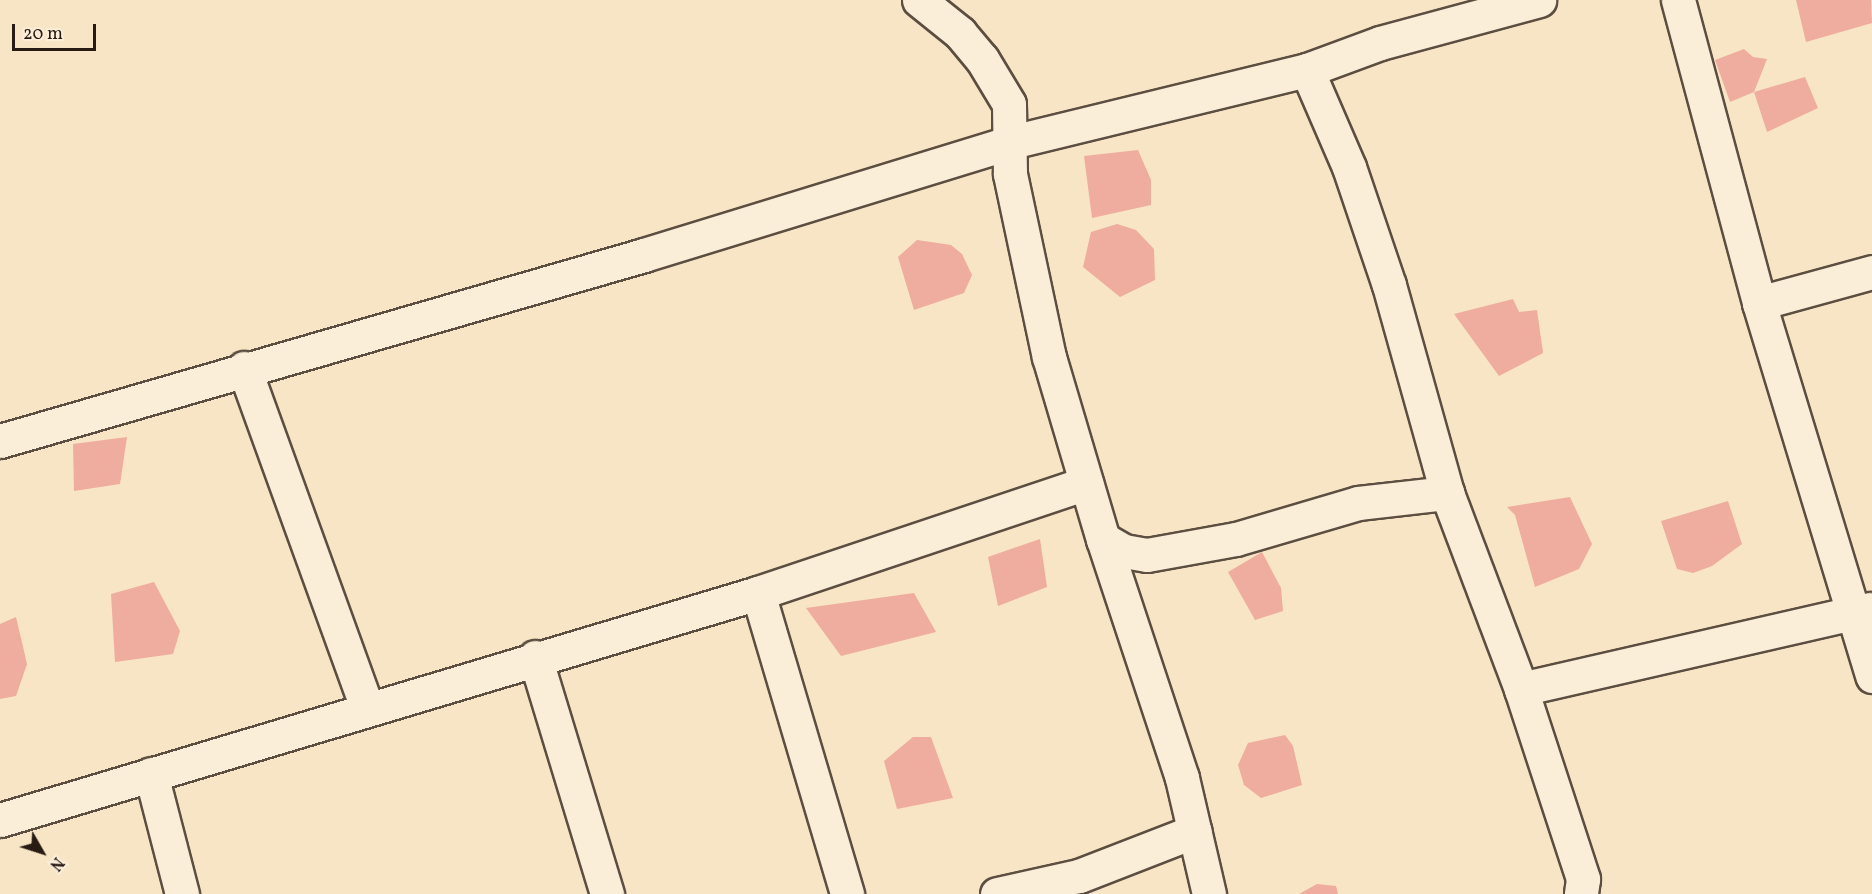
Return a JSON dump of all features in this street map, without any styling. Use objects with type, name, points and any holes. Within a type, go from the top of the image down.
[{"type":"street","points":[[919,0],[960,33],[1004,93],[1011,119],[1007,143],[1016,209],[1049,357],[1102,539],[1161,709],[1195,831],[1209,894]]},
{"type":"street","points":[[0,441],[244,368],[644,255],[1007,143],[1307,70],[1380,43],[1539,0]]},
{"type":"street","points":[[1678,0],[1759,303],[1861,611],[1872,676]]},
{"type":"street","points":[[1307,70],[1349,167],[1389,285],[1447,493],[1521,688],[1583,879],[1581,894]]},
{"type":"street","points":[[1759,303],[1872,272]]},
{"type":"street","points":[[244,368],[368,707]]},
{"type":"street","points":[[0,820],[368,707],[758,593],[1086,483]]},
{"type":"street","points":[[1102,539],[1124,550],[1147,555],[1236,539],[1358,503],[1447,493]]},
{"type":"street","points":[[758,593],[847,894]]},
{"type":"street","points":[[1521,688],[1861,611]]},
{"type":"street","points":[[536,657],[607,894]]},
{"type":"street","points":[[151,774],[182,894]]},
{"type":"street","points":[[997,894],[1079,876],[1195,831]]},
{"type":"building","points":[[1796,0],[1871,0],[1872,23],[1806,42]]},
{"type":"building","points":[[1744,49],[1753,57],[1767,59],[1754,92],[1730,102],[1715,60]]},
{"type":"building","points":[[1805,77],[1818,108],[1767,132],[1754,92]]},
{"type":"building","points":[[1138,150],[1151,180],[1151,205],[1092,218],[1084,156]]},
{"type":"building","points":[[1117,224],[1136,230],[1154,249],[1155,280],[1120,297],[1083,267],[1091,232]]},
{"type":"building","points":[[917,240],[951,245],[962,254],[972,275],[964,293],[914,310],[898,257]]},
{"type":"building","points":[[1513,299],[1519,312],[1537,310],[1543,353],[1499,376],[1454,314]]},
{"type":"building","points":[[127,437],[120,484],[74,491],[73,444]]},
{"type":"building","points":[[1570,497],[1592,544],[1579,569],[1535,587],[1515,515],[1507,507]]},
{"type":"building","points":[[1728,501],[1742,544],[1712,566],[1693,573],[1677,569],[1661,521]]},
{"type":"building","points":[[1040,539],[1047,587],[998,606],[988,557]]},
{"type":"building","points":[[1262,552],[1281,588],[1283,611],[1255,620],[1228,572]]},
{"type":"building","points":[[154,582],[180,631],[173,654],[115,662],[111,594]]},
{"type":"building","points":[[914,593],[936,632],[841,656],[806,608]]},
{"type":"building","points":[[16,617],[27,664],[16,696],[0,699],[0,624]]},
{"type":"building","points":[[1285,735],[1293,746],[1302,785],[1261,798],[1244,785],[1238,765],[1248,743]]},
{"type":"building","points":[[913,737],[931,737],[953,798],[897,809],[884,761]]},
{"type":"building","points":[[1317,884],[1336,886],[1338,894],[1299,894]]}]
